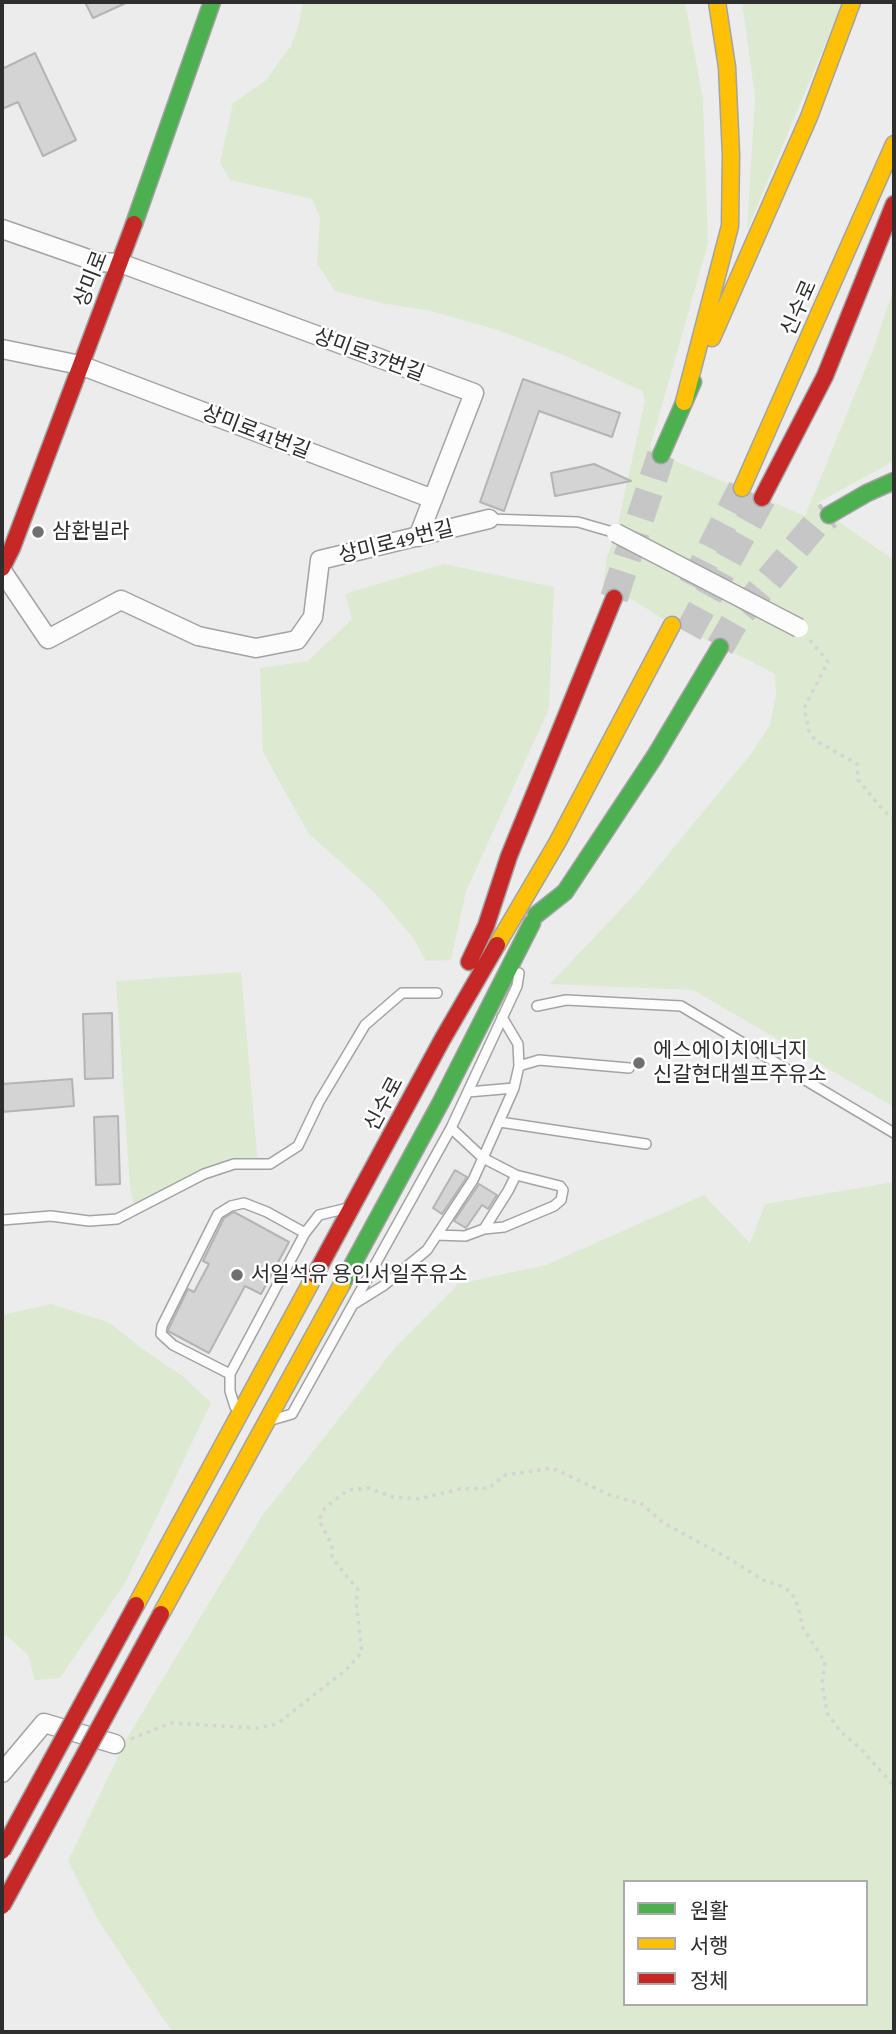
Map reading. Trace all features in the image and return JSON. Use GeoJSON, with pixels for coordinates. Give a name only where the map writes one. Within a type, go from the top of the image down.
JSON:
{"type":"FeatureCollection","features":[{"type":"Feature","properties":{"kind":"main road","name":"상미로"},"geometry":{"type":"LineString","coordinates":[[2,569],[120,263],[212,2]]}},
{"type":"Feature","properties":{"kind":"main road"},"geometry":{"type":"LineString","coordinates":[[684,402],[730,226],[728,79],[717,2]]}},
{"type":"Feature","properties":{"kind":"main road"},"geometry":{"type":"LineString","coordinates":[[661,455],[809,117],[852,2]]}},
{"type":"Feature","properties":{"kind":"main road","name":"신수로"},"geometry":{"type":"LineString","coordinates":[[742,488],[894,144]]}},
{"type":"Feature","properties":{"kind":"main road"},"geometry":{"type":"LineString","coordinates":[[762,498],[825,376],[894,204]]}},
{"type":"Feature","properties":{"kind":"main road"},"geometry":{"type":"LineString","coordinates":[[829,515],[894,481]]}},
{"type":"Feature","properties":{"kind":"main road"},"geometry":{"type":"LineString","coordinates":[[442,1040],[453,998],[486,926],[509,856],[614,598]]}},
{"type":"Feature","properties":{"kind":"main road","name":"신수로"},"geometry":{"type":"LineString","coordinates":[[2,1851],[442,1040],[557,844],[672,625]]}},
{"type":"Feature","properties":{"kind":"main road"},"geometry":{"type":"LineString","coordinates":[[536,915],[565,892],[655,756],[720,647]]}},
{"type":"Feature","properties":{"kind":"main road"},"geometry":{"type":"LineString","coordinates":[[2,1906],[441,1102],[525,934],[654,693]]}},
{"type":"Feature","properties":{"kind":"street"},"geometry":{"type":"LineString","coordinates":[[2,229],[97,262],[120,263]]}},
{"type":"Feature","properties":{"kind":"street","name":"상미로37번길"},"geometry":{"type":"LineString","coordinates":[[120,263],[474,393],[418,537]]}},
{"type":"Feature","properties":{"kind":"street","name":"상미로41번길"},"geometry":{"type":"LineString","coordinates":[[2,349],[80,365],[432,499]]}},
{"type":"Feature","properties":{"kind":"street","name":"상미로49번길"},"geometry":{"type":"LineString","coordinates":[[2,569],[48,639],[121,600],[198,636],[256,648],[297,640],[313,617],[320,560],[489,519]]}},
{"type":"Feature","properties":{"kind":"street"},"geometry":{"type":"LineString","coordinates":[[617,533],[799,628]]}},
{"type":"Feature","properties":{"kind":"street"},"geometry":{"type":"LineString","coordinates":[[2,1773],[44,1723],[115,1744]]}},
{"type":"Feature","properties":{"kind":"lane"},"geometry":{"type":"LineString","coordinates":[[489,519],[578,523],[617,533]]}},
{"type":"Feature","properties":{"kind":"lane"},"geometry":{"type":"LineString","coordinates":[[266,1421],[292,1414],[451,1128],[517,986],[525,934]]}},
{"type":"Feature","properties":{"kind":"lane"},"geometry":{"type":"LineString","coordinates":[[2,1220],[51,1216],[89,1221],[117,1219],[204,1174],[234,1164],[270,1164],[298,1146],[319,1101],[365,1025],[402,993],[437,993]]}},
{"type":"Feature","properties":{"kind":"lane"},"geometry":{"type":"LineString","coordinates":[[537,1006],[566,1000],[681,1006],[894,1133]]}},
{"type":"Feature","properties":{"kind":"lane"},"geometry":{"type":"LineString","coordinates":[[353,1305],[383,1286],[427,1250],[473,1180],[514,1088],[519,1066],[518,1044],[502,1017]]}},
{"type":"Feature","properties":{"kind":"lane"},"geometry":{"type":"LineString","coordinates":[[519,1066],[539,1060],[629,1068]]}},
{"type":"Feature","properties":{"kind":"lane"},"geometry":{"type":"LineString","coordinates":[[468,1092],[514,1088]]}},
{"type":"Feature","properties":{"kind":"lane"},"geometry":{"type":"LineString","coordinates":[[499,1122],[646,1144]]}},
{"type":"Feature","properties":{"kind":"lane"},"geometry":{"type":"LineString","coordinates":[[437,1235],[466,1236],[484,1229],[504,1227],[554,1206],[561,1200],[563,1190],[560,1186],[516,1175],[483,1157],[451,1128]]}},
{"type":"Feature","properties":{"kind":"lane"},"geometry":{"type":"LineString","coordinates":[[484,1229],[516,1175]]}},
{"type":"Feature","properties":{"kind":"lane"},"geometry":{"type":"LineString","coordinates":[[230,1374],[173,1346],[161,1334],[162,1326],[218,1214],[231,1206],[244,1203],[305,1233]]}},
{"type":"Feature","properties":{"kind":"lane"},"geometry":{"type":"LineString","coordinates":[[239,1418],[230,1391],[230,1374],[305,1233],[319,1215],[352,1206]]}},
{"type":"Feature","properties":{"kind":"path"},"geometry":{"type":"LineString","coordinates":[[799,628],[828,662],[804,708],[809,731],[815,740],[856,764],[858,780],[894,819]]}},
{"type":"Feature","properties":{"kind":"path"},"geometry":{"type":"LineString","coordinates":[[115,1744],[171,1723],[257,1728],[277,1724],[347,1669],[362,1652],[356,1603],[359,1590],[332,1558],[332,1545],[319,1520],[325,1508],[348,1490],[368,1488],[393,1497],[419,1499],[460,1489],[489,1488],[505,1475],[552,1468],[610,1495],[642,1504],[662,1522],[729,1558],[763,1580],[792,1593],[803,1628],[825,1662],[822,1683],[827,1713],[840,1731],[894,1786]]}},
{"type":"Feature","properties":{"kind":"green space"},"geometry":{"type":"Polygon","coordinates":[[[303,2],[685,2],[703,99],[708,243],[650,447],[661,455],[805,516],[873,350],[894,288],[894,461],[817,503],[829,515],[894,560],[894,1107],[693,990],[550,984],[637,892],[750,755],[770,725],[776,694],[775,674],[672,625],[603,585],[607,557],[616,533],[645,400],[642,391],[568,357],[498,330],[431,311],[381,303],[335,291],[317,264],[320,217],[312,199],[230,180],[220,163],[233,103],[265,81],[291,46],[303,2]]]}},
{"type":"Feature","properties":{"kind":"green space"},"geometry":{"type":"Polygon","coordinates":[[[742,2],[843,2],[747,230],[755,97],[742,2]]]}},
{"type":"Feature","properties":{"kind":"green space"},"geometry":{"type":"Polygon","coordinates":[[[444,564],[554,587],[549,709],[466,891],[451,960],[426,961],[414,939],[375,893],[308,833],[263,752],[260,668],[308,661],[352,619],[345,594],[444,564]]]}},
{"type":"Feature","properties":{"kind":"green space"},"geometry":{"type":"Polygon","coordinates":[[[241,972],[258,1164],[234,1164],[135,1210],[130,1187],[116,981],[241,972]]]}},
{"type":"Feature","properties":{"kind":"green space"},"geometry":{"type":"Polygon","coordinates":[[[894,1182],[894,2032],[172,2032],[98,1920],[68,1861],[128,1736],[262,1516],[398,1344],[458,1284],[546,1265],[704,1195],[750,1243],[765,1204],[894,1182]]]}},
{"type":"Feature","properties":{"kind":"green space"},"geometry":{"type":"Polygon","coordinates":[[[51,1304],[110,1323],[185,1378],[211,1403],[125,1583],[60,1678],[35,1680],[28,1655],[2,1635],[2,1315],[51,1304]]]}},
{"type":"Feature","properties":{"kind":"building"},"geometry":{"type":"Polygon","coordinates":[[[85,2],[128,2],[93,18],[85,2]]]}},
{"type":"Feature","properties":{"kind":"building"},"geometry":{"type":"Polygon","coordinates":[[[35,53],[76,140],[43,156],[18,102],[2,109],[2,69],[35,53]]]}},
{"type":"Feature","properties":{"kind":"building"},"geometry":{"type":"Polygon","coordinates":[[[523,379],[620,413],[612,437],[539,411],[504,511],[480,502],[523,379]]]}},
{"type":"Feature","properties":{"kind":"building"},"geometry":{"type":"Polygon","coordinates":[[[594,464],[631,481],[555,496],[551,473],[594,464]]]}},
{"type":"Feature","properties":{"kind":"building"},"geometry":{"type":"Polygon","coordinates":[[[112,1013],[113,1078],[85,1079],[83,1014],[112,1013]]]}},
{"type":"Feature","properties":{"kind":"building"},"geometry":{"type":"Polygon","coordinates":[[[72,1079],[74,1106],[2,1112],[2,1084],[72,1079]]]}},
{"type":"Feature","properties":{"kind":"building"},"geometry":{"type":"Polygon","coordinates":[[[118,1116],[120,1184],[96,1185],[94,1117],[118,1116]]]}},
{"type":"Feature","properties":{"kind":"building"},"geometry":{"type":"Polygon","coordinates":[[[455,1170],[467,1177],[442,1214],[433,1208],[455,1170]]]}},
{"type":"Feature","properties":{"kind":"building"},"geometry":{"type":"Polygon","coordinates":[[[479,1184],[497,1195],[488,1209],[482,1205],[466,1228],[454,1221],[479,1184]]]}},
{"type":"Feature","properties":{"kind":"building","name":"서일석유 용인서일주유소"},"geometry":{"type":"Polygon","coordinates":[[[234,1212],[289,1242],[261,1294],[245,1286],[209,1353],[168,1331],[188,1289],[194,1292],[209,1264],[203,1261],[224,1218],[234,1212]]]}},
{"type":"Feature","properties":{"kind":"tunnel"},"geometry":{"type":"LineString","coordinates":[[614,598],[661,455]]}},
{"type":"Feature","properties":{"kind":"tunnel"},"geometry":{"type":"LineString","coordinates":[[692,586],[742,488]]}},
{"type":"Feature","properties":{"kind":"tunnel"},"geometry":{"type":"LineString","coordinates":[[688,633],[762,498]]}},
{"type":"Feature","properties":{"kind":"tunnel"},"geometry":{"type":"LineString","coordinates":[[720,647],[736,619],[815,525],[829,515]]}},
{"type":"Feature","properties":{"kind":"traffic: fast"},"geometry":{"type":"LineString","coordinates":[[134,224],[212,2]]}},
{"type":"Feature","properties":{"kind":"traffic: fast"},"geometry":{"type":"LineString","coordinates":[[661,455],[693,382]]}},
{"type":"Feature","properties":{"kind":"traffic: fast"},"geometry":{"type":"LineString","coordinates":[[829,515],[894,481]]}},
{"type":"Feature","properties":{"kind":"traffic: fast"},"geometry":{"type":"LineString","coordinates":[[536,915],[565,892],[655,756],[720,647]]}},
{"type":"Feature","properties":{"kind":"traffic: fast"},"geometry":{"type":"LineString","coordinates":[[342,1284],[441,1102],[532,923]]}},
{"type":"Feature","properties":{"kind":"traffic: slow"},"geometry":{"type":"LineString","coordinates":[[684,402],[730,226],[731,155],[727,67],[717,2]]}},
{"type":"Feature","properties":{"kind":"traffic: slow"},"geometry":{"type":"LineString","coordinates":[[712,338],[809,117],[852,2]]}},
{"type":"Feature","properties":{"kind":"traffic: slow"},"geometry":{"type":"LineString","coordinates":[[742,488],[894,144]]}},
{"type":"Feature","properties":{"kind":"traffic: slow"},"geometry":{"type":"LineString","coordinates":[[497,945],[557,843],[672,625]]}},
{"type":"Feature","properties":{"kind":"traffic: slow"},"geometry":{"type":"LineString","coordinates":[[136,1605],[315,1275]]}},
{"type":"Feature","properties":{"kind":"traffic: slow"},"geometry":{"type":"LineString","coordinates":[[161,1614],[342,1284]]}},
{"type":"Feature","properties":{"kind":"traffic: jam"},"geometry":{"type":"LineString","coordinates":[[762,498],[825,376],[894,204]]}},
{"type":"Feature","properties":{"kind":"traffic: jam"},"geometry":{"type":"LineString","coordinates":[[2,568],[12,548],[134,224]]}},
{"type":"Feature","properties":{"kind":"traffic: jam"},"geometry":{"type":"LineString","coordinates":[[469,962],[486,926],[509,856],[614,598]]}},
{"type":"Feature","properties":{"kind":"traffic: jam"},"geometry":{"type":"LineString","coordinates":[[315,1275],[442,1040],[497,945]]}},
{"type":"Feature","properties":{"kind":"traffic: jam"},"geometry":{"type":"LineString","coordinates":[[2,1851],[136,1605]]}},
{"type":"Feature","properties":{"kind":"traffic: jam"},"geometry":{"type":"LineString","coordinates":[[2,1906],[161,1614]]}},
{"type":"Feature","properties":{"kind":"place","name":"삼환빌라"},"geometry":{"type":"Point","coordinates":[38,532]}},
{"type":"Feature","properties":{"kind":"place","name":"에스에이치에너지 신갈현대셀프주유소"},"geometry":{"type":"Point","coordinates":[639,1063]}},
{"type":"Feature","properties":{"kind":"place","name":"서일석유 용인서일주유소"},"geometry":{"type":"Point","coordinates":[237,1275]}}]}
